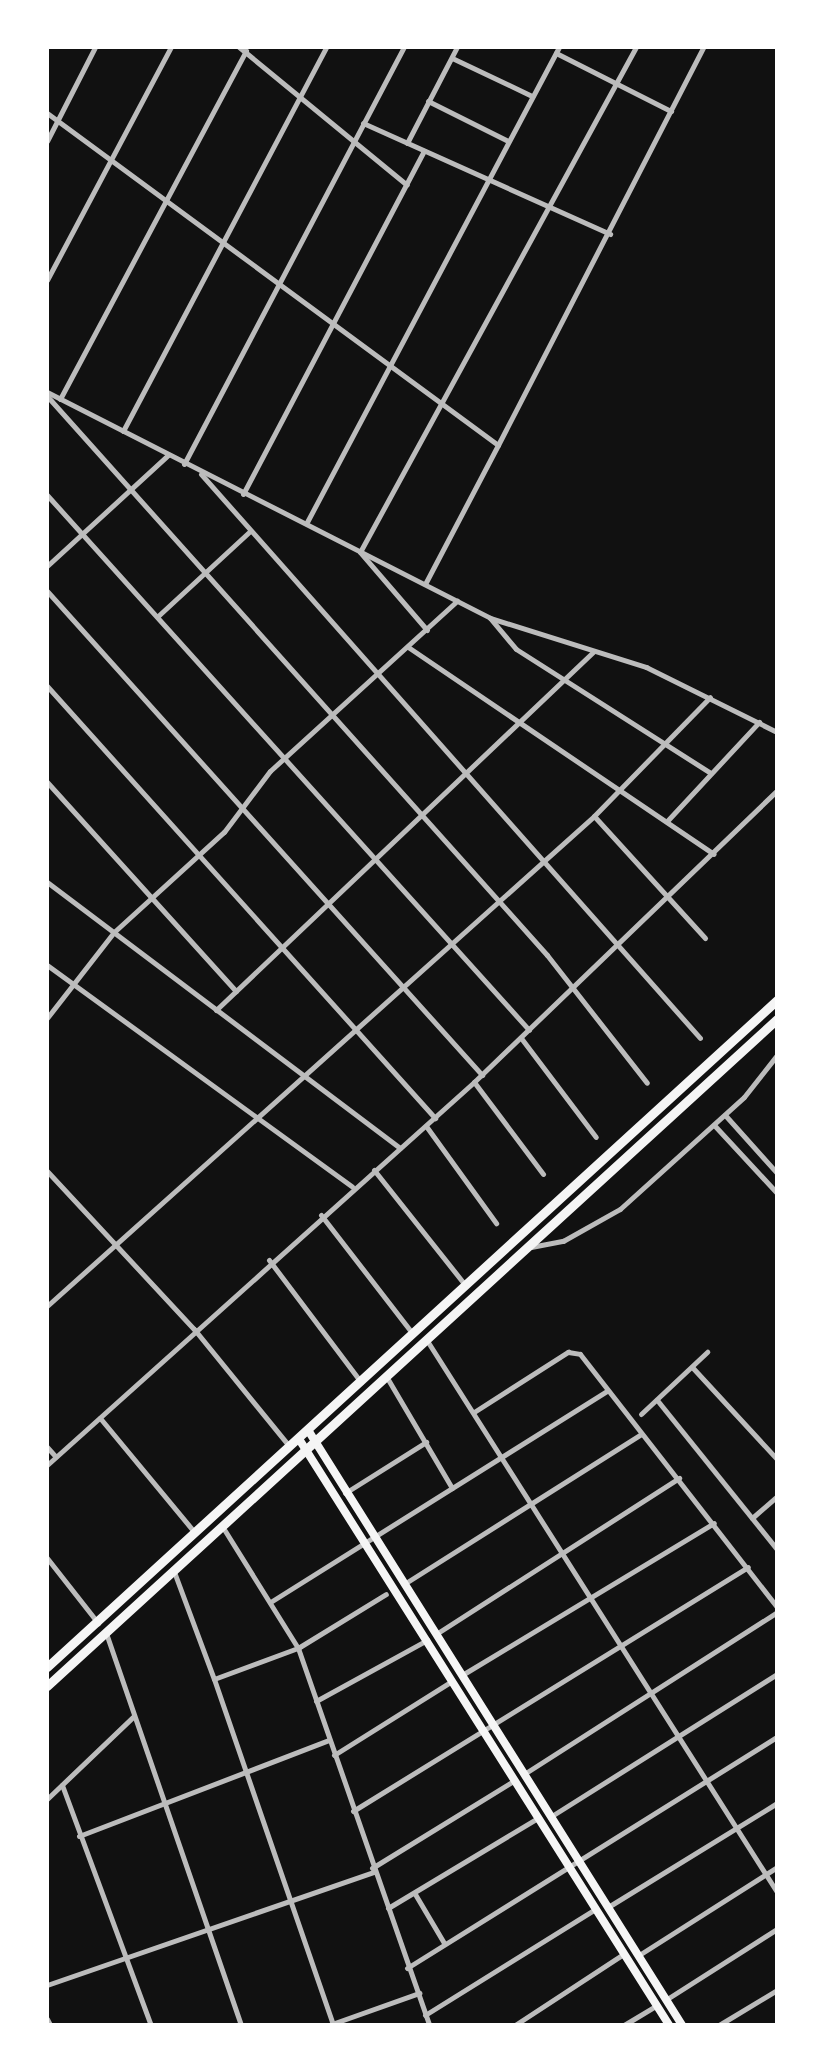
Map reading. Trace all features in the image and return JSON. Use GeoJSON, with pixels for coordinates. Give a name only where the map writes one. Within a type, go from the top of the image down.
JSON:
{"type":"FeatureCollection","features":[{"type":"Feature","properties":{"kind":"main road"},"geometry":{"type":"LineString","coordinates":[[47,1667],[777,1000]]}},
{"type":"Feature","properties":{"kind":"main road"},"geometry":{"type":"LineString","coordinates":[[47,1686],[777,1019]]}},
{"type":"Feature","properties":{"kind":"main road"},"geometry":{"type":"LineString","coordinates":[[308,1430],[402,1585],[436,1634],[682,2025]]}},
{"type":"Feature","properties":{"kind":"main road"},"geometry":{"type":"LineString","coordinates":[[299,1439],[515,1780],[622,1955],[669,2025]]}},
{"type":"Feature","properties":{"kind":"street"},"geometry":{"type":"LineString","coordinates":[[47,141],[94,47]]}},
{"type":"Feature","properties":{"kind":"street"},"geometry":{"type":"LineString","coordinates":[[47,280],[171,47]]}},
{"type":"Feature","properties":{"kind":"street"},"geometry":{"type":"LineString","coordinates":[[123,431],[326,47]]}},
{"type":"Feature","properties":{"kind":"street"},"geometry":{"type":"LineString","coordinates":[[184,464],[404,47]]}},
{"type":"Feature","properties":{"kind":"street"},"geometry":{"type":"LineString","coordinates":[[407,143],[457,47]]}},
{"type":"Feature","properties":{"kind":"street"},"geometry":{"type":"LineString","coordinates":[[360,552],[444,406],[636,47]]}},
{"type":"Feature","properties":{"kind":"street"},"geometry":{"type":"LineString","coordinates":[[425,584],[610,234],[703,47]]}},
{"type":"Feature","properties":{"kind":"street"},"geometry":{"type":"LineString","coordinates":[[60,399],[166,203],[242,49],[301,93],[407,185]]}},
{"type":"Feature","properties":{"kind":"street"},"geometry":{"type":"LineString","coordinates":[[307,522],[557,50],[671,111]]}},
{"type":"Feature","properties":{"kind":"street"},"geometry":{"type":"LineString","coordinates":[[452,58],[532,96]]}},
{"type":"Feature","properties":{"kind":"street"},"geometry":{"type":"LineString","coordinates":[[428,101],[508,141]]}},
{"type":"Feature","properties":{"kind":"street"},"geometry":{"type":"LineString","coordinates":[[47,113],[329,325],[390,363],[498,445]]}},
{"type":"Feature","properties":{"kind":"street"},"geometry":{"type":"LineString","coordinates":[[363,123],[610,234]]}},
{"type":"Feature","properties":{"kind":"street"},"geometry":{"type":"LineString","coordinates":[[243,494],[329,325],[424,151]]}},
{"type":"Feature","properties":{"kind":"street"},"geometry":{"type":"LineString","coordinates":[[47,394],[243,494],[307,522],[490,618],[594,651],[710,698],[777,732]]}},
{"type":"Feature","properties":{"kind":"street"},"geometry":{"type":"LineString","coordinates":[[47,394],[129,491],[498,901],[573,988],[647,1083]]}},
{"type":"Feature","properties":{"kind":"street"},"geometry":{"type":"LineString","coordinates":[[47,566],[167,455]]}},
{"type":"Feature","properties":{"kind":"street"},"geometry":{"type":"LineString","coordinates":[[199,471],[545,857],[700,1038]]}},
{"type":"Feature","properties":{"kind":"street"},"geometry":{"type":"LineString","coordinates":[[47,495],[529,1030]]}},
{"type":"Feature","properties":{"kind":"street"},"geometry":{"type":"LineString","coordinates":[[158,616],[250,531]]}},
{"type":"Feature","properties":{"kind":"street"},"geometry":{"type":"LineString","coordinates":[[360,552],[426,630]]}},
{"type":"Feature","properties":{"kind":"street"},"geometry":{"type":"LineString","coordinates":[[47,591],[482,1075]]}},
{"type":"Feature","properties":{"kind":"street"},"geometry":{"type":"LineString","coordinates":[[47,1018],[114,932],[198,854],[284,758],[457,601]]}},
{"type":"Feature","properties":{"kind":"street"},"geometry":{"type":"LineString","coordinates":[[490,618],[497,634],[562,679],[711,773]]}},
{"type":"Feature","properties":{"kind":"street"},"geometry":{"type":"LineString","coordinates":[[408,647],[517,727],[668,820],[714,855]]}},
{"type":"Feature","properties":{"kind":"street"},"geometry":{"type":"LineString","coordinates":[[216,1010],[424,818],[562,679],[594,651]]}},
{"type":"Feature","properties":{"kind":"street"},"geometry":{"type":"LineString","coordinates":[[47,686],[435,1118]]}},
{"type":"Feature","properties":{"kind":"street"},"geometry":{"type":"LineString","coordinates":[[47,1307],[308,1078],[545,857],[594,816],[668,745],[710,698]]}},
{"type":"Feature","properties":{"kind":"street"},"geometry":{"type":"LineString","coordinates":[[668,820],[759,722]]}},
{"type":"Feature","properties":{"kind":"street"},"geometry":{"type":"LineString","coordinates":[[47,782],[236,990]]}},
{"type":"Feature","properties":{"kind":"street"},"geometry":{"type":"LineString","coordinates":[[47,1465],[269,1261],[482,1075],[714,855],[777,790]]}},
{"type":"Feature","properties":{"kind":"street"},"geometry":{"type":"LineString","coordinates":[[594,816],[705,938]]}},
{"type":"Feature","properties":{"kind":"street"},"geometry":{"type":"LineString","coordinates":[[47,882],[400,1148]]}},
{"type":"Feature","properties":{"kind":"street"},"geometry":{"type":"LineString","coordinates":[[47,965],[258,1122],[352,1188]]}},
{"type":"Feature","properties":{"kind":"street"},"geometry":{"type":"LineString","coordinates":[[521,1038],[596,1137]]}},
{"type":"Feature","properties":{"kind":"street"},"geometry":{"type":"LineString","coordinates":[[524,1248],[593,1226],[714,1125],[777,1055]]}},
{"type":"Feature","properties":{"kind":"street"},"geometry":{"type":"LineString","coordinates":[[474,1082],[543,1174]]}},
{"type":"Feature","properties":{"kind":"street"},"geometry":{"type":"LineString","coordinates":[[724,1115],[777,1173]]}},
{"type":"Feature","properties":{"kind":"street"},"geometry":{"type":"LineString","coordinates":[[714,1125],[777,1193]]}},
{"type":"Feature","properties":{"kind":"street"},"geometry":{"type":"LineString","coordinates":[[426,1126],[496,1223]]}},
{"type":"Feature","properties":{"kind":"street"},"geometry":{"type":"LineString","coordinates":[[374,1170],[465,1286]]}},
{"type":"Feature","properties":{"kind":"street"},"geometry":{"type":"LineString","coordinates":[[47,1171],[194,1329],[289,1446]]}},
{"type":"Feature","properties":{"kind":"street"},"geometry":{"type":"LineString","coordinates":[[321,1215],[413,1334]]}},
{"type":"Feature","properties":{"kind":"street"},"geometry":{"type":"LineString","coordinates":[[269,1261],[361,1382]]}},
{"type":"Feature","properties":{"kind":"street"},"geometry":{"type":"LineString","coordinates":[[426,1339],[777,1892]]}},
{"type":"Feature","properties":{"kind":"street"},"geometry":{"type":"LineString","coordinates":[[474,1412],[568,1352],[580,1354],[748,1567],[777,1610],[524,1774]]}},
{"type":"Feature","properties":{"kind":"street"},"geometry":{"type":"LineString","coordinates":[[641,1413],[707,1352]]}},
{"type":"Feature","properties":{"kind":"street"},"geometry":{"type":"LineString","coordinates":[[692,1367],[777,1459]]}},
{"type":"Feature","properties":{"kind":"street"},"geometry":{"type":"LineString","coordinates":[[386,1376],[452,1488]]}},
{"type":"Feature","properties":{"kind":"street"},"geometry":{"type":"LineString","coordinates":[[272,1601],[375,1539],[452,1488],[503,1460],[607,1391]]}},
{"type":"Feature","properties":{"kind":"street"},"geometry":{"type":"LineString","coordinates":[[657,1400],[777,1549]]}},
{"type":"Feature","properties":{"kind":"street"},"geometry":{"type":"LineString","coordinates":[[100,1418],[195,1533]]}},
{"type":"Feature","properties":{"kind":"street"},"geometry":{"type":"LineString","coordinates":[[402,1585],[641,1434]]}},
{"type":"Feature","properties":{"kind":"street"},"geometry":{"type":"LineString","coordinates":[[345,1493],[426,1442]]}},
{"type":"Feature","properties":{"kind":"street"},"geometry":{"type":"LineString","coordinates":[[47,1447],[57,1457]]}},
{"type":"Feature","properties":{"kind":"street"},"geometry":{"type":"LineString","coordinates":[[436,1634],[559,1551],[679,1478]]}},
{"type":"Feature","properties":{"kind":"street"},"geometry":{"type":"LineString","coordinates":[[752,1518],[777,1496]]}},
{"type":"Feature","properties":{"kind":"street"},"geometry":{"type":"LineString","coordinates":[[461,1676],[588,1595],[714,1523]]}},
{"type":"Feature","properties":{"kind":"street"},"geometry":{"type":"LineString","coordinates":[[221,1525],[272,1601],[298,1648],[429,2025]]}},
{"type":"Feature","properties":{"kind":"street"},"geometry":{"type":"LineString","coordinates":[[47,1558],[98,1623]]}},
{"type":"Feature","properties":{"kind":"street"},"geometry":{"type":"LineString","coordinates":[[353,1811],[486,1734],[748,1567]]}},
{"type":"Feature","properties":{"kind":"street"},"geometry":{"type":"LineString","coordinates":[[173,1569],[247,1772],[332,2024],[419,1993]]}},
{"type":"Feature","properties":{"kind":"street"},"geometry":{"type":"LineString","coordinates":[[214,1679],[298,1648],[386,1594]]}},
{"type":"Feature","properties":{"kind":"street"},"geometry":{"type":"LineString","coordinates":[[106,1633],[241,2025]]}},
{"type":"Feature","properties":{"kind":"street"},"geometry":{"type":"LineString","coordinates":[[316,1701],[427,1640]]}},
{"type":"Feature","properties":{"kind":"street"},"geometry":{"type":"LineString","coordinates":[[550,1817],[777,1674]]}},
{"type":"Feature","properties":{"kind":"street"},"geometry":{"type":"LineString","coordinates":[[334,1755],[452,1681]]}},
{"type":"Feature","properties":{"kind":"street"},"geometry":{"type":"LineString","coordinates":[[47,1799],[134,1716]]}},
{"type":"Feature","properties":{"kind":"street"},"geometry":{"type":"LineString","coordinates":[[407,1968],[577,1858],[706,1784],[777,1737]]}},
{"type":"Feature","properties":{"kind":"street"},"geometry":{"type":"LineString","coordinates":[[79,1836],[328,1740]]}},
{"type":"Feature","properties":{"kind":"street"},"geometry":{"type":"LineString","coordinates":[[47,1985],[291,1904],[373,1870],[515,1780]]}},
{"type":"Feature","properties":{"kind":"street"},"geometry":{"type":"LineString","coordinates":[[62,1785],[151,2025]]}},
{"type":"Feature","properties":{"kind":"street"},"geometry":{"type":"LineString","coordinates":[[608,1907],[777,1803]]}},
{"type":"Feature","properties":{"kind":"street"},"geometry":{"type":"LineString","coordinates":[[388,1908],[538,1818]]}},
{"type":"Feature","properties":{"kind":"street"},"geometry":{"type":"LineString","coordinates":[[639,1955],[777,1867]]}},
{"type":"Feature","properties":{"kind":"street"},"geometry":{"type":"LineString","coordinates":[[415,1894],[444,1942]]}},
{"type":"Feature","properties":{"kind":"street"},"geometry":{"type":"LineString","coordinates":[[425,2015],[594,1909]]}},
{"type":"Feature","properties":{"kind":"street"},"geometry":{"type":"LineString","coordinates":[[667,1999],[777,1929]]}},
{"type":"Feature","properties":{"kind":"street"},"geometry":{"type":"LineString","coordinates":[[515,2025],[622,1955]]}},
{"type":"Feature","properties":{"kind":"street"},"geometry":{"type":"LineString","coordinates":[[719,2025],[777,1990]]}},
{"type":"Feature","properties":{"kind":"street"},"geometry":{"type":"LineString","coordinates":[[624,2025],[657,2005]]}},
{"type":"Feature","properties":{"kind":"street"},"geometry":{"type":"LineString","coordinates":[[47,2019],[50,2025]]}}]}
